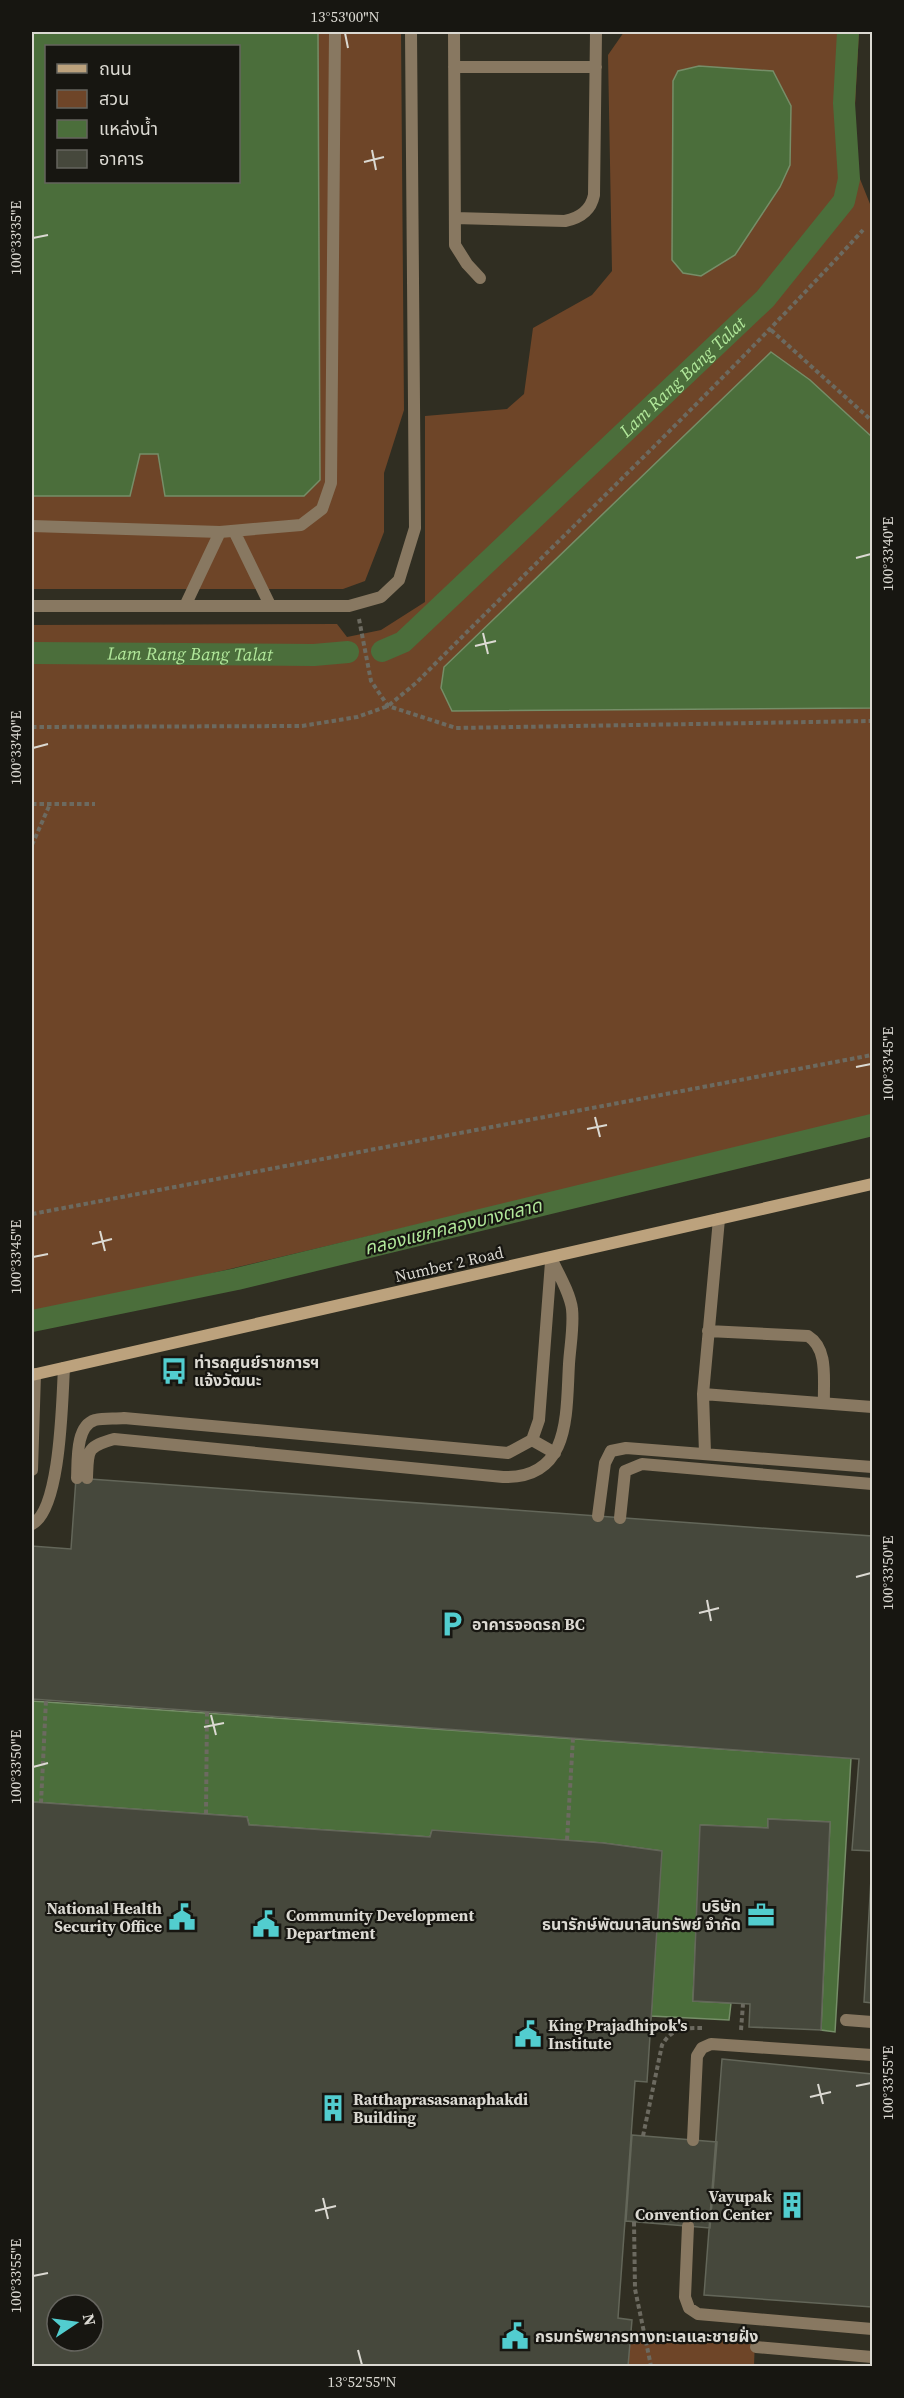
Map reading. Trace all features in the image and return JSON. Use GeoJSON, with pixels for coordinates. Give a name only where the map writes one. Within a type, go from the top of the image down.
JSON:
{"type":"FeatureCollection","features":[{"type":"Feature","properties":{"kind":"street"},"geometry":{"type":"LineString","coordinates":[[32,526],[220,532],[301,525],[322,509],[331,483],[334,32]]}},
{"type":"Feature","properties":{"kind":"street"},"geometry":{"type":"LineString","coordinates":[[32,606],[356,604],[381,597],[399,580],[415,528],[411,32]]}},
{"type":"Feature","properties":{"kind":"street"},"geometry":{"type":"LineString","coordinates":[[454,32],[455,245],[480,279]]}},
{"type":"Feature","properties":{"kind":"street"},"geometry":{"type":"LineString","coordinates":[[455,218],[565,221],[577,217],[589,208],[594,195],[596,32]]}},
{"type":"Feature","properties":{"kind":"street"},"geometry":{"type":"LineString","coordinates":[[454,67],[596,67]]}},
{"type":"Feature","properties":{"kind":"street"},"geometry":{"type":"LineString","coordinates":[[234,531],[270,605]]}},
{"type":"Feature","properties":{"kind":"street"},"geometry":{"type":"LineString","coordinates":[[185,606],[220,532]]}},
{"type":"Feature","properties":{"kind":"street","name":"Number 2 Road"},"geometry":{"type":"LineString","coordinates":[[33,1374],[873,1184]]}},
{"type":"Feature","properties":{"kind":"street"},"geometry":{"type":"LineString","coordinates":[[705,1453],[703,1394],[719,1219]]}},
{"type":"Feature","properties":{"kind":"street"},"geometry":{"type":"LineString","coordinates":[[551,1258],[572,1309],[566,1429],[555,1453],[535,1472],[521,1478],[503,1477],[114,1439],[94,1444],[88,1451],[82,1478],[79,1447],[85,1427],[93,1420],[124,1418],[508,1453],[532,1440],[539,1420],[551,1258]]}},
{"type":"Feature","properties":{"kind":"street"},"geometry":{"type":"LineString","coordinates":[[708,1331],[808,1336],[815,1341],[822,1352],[824,1403]]}},
{"type":"Feature","properties":{"kind":"street"},"geometry":{"type":"LineString","coordinates":[[35,1517],[56,1473],[64,1368]]}},
{"type":"Feature","properties":{"kind":"street"},"geometry":{"type":"LineString","coordinates":[[32,1470],[33,1374]]}},
{"type":"Feature","properties":{"kind":"street"},"geometry":{"type":"LineString","coordinates":[[703,1394],[873,1407]]}},
{"type":"Feature","properties":{"kind":"street"},"geometry":{"type":"LineString","coordinates":[[532,1440],[555,1453]]}},
{"type":"Feature","properties":{"kind":"street"},"geometry":{"type":"LineString","coordinates":[[598,1516],[605,1463],[611,1451],[626,1448],[873,1467]]}},
{"type":"Feature","properties":{"kind":"street"},"geometry":{"type":"LineString","coordinates":[[620,1518],[625,1471],[642,1464],[873,1485]]}},
{"type":"Feature","properties":{"kind":"street"},"geometry":{"type":"LineString","coordinates":[[846,2020],[873,2022]]}},
{"type":"Feature","properties":{"kind":"street"},"geometry":{"type":"LineString","coordinates":[[693,2140],[697,2056],[702,2048],[711,2044],[873,2055]]}},
{"type":"Feature","properties":{"kind":"street"},"geometry":{"type":"LineString","coordinates":[[688,2226],[685,2296],[689,2308],[698,2314],[873,2329]]}},
{"type":"Feature","properties":{"kind":"street"},"geometry":{"type":"LineString","coordinates":[[756,2347],[873,2357]]}},
{"type":"Feature","properties":{"kind":"path"},"geometry":{"type":"LineString","coordinates":[[32,727],[302,726],[357,717],[388,706],[416,683],[699,399],[771,330],[863,230]]}},
{"type":"Feature","properties":{"kind":"path"},"geometry":{"type":"LineString","coordinates":[[771,330],[873,421]]}},
{"type":"Feature","properties":{"kind":"path"},"geometry":{"type":"LineString","coordinates":[[356,604],[371,681],[388,706],[456,728],[873,721]]}},
{"type":"Feature","properties":{"kind":"path"},"geometry":{"type":"LineString","coordinates":[[32,804],[95,804]]}},
{"type":"Feature","properties":{"kind":"path"},"geometry":{"type":"LineString","coordinates":[[32,845],[50,804]]}},
{"type":"Feature","properties":{"kind":"path"},"geometry":{"type":"LineString","coordinates":[[32,1214],[873,1054]]}},
{"type":"Feature","properties":{"kind":"path"},"geometry":{"type":"LineString","coordinates":[[41,1803],[46,1700]]}},
{"type":"Feature","properties":{"kind":"path"},"geometry":{"type":"LineString","coordinates":[[206,1814],[207,1712]]}},
{"type":"Feature","properties":{"kind":"path"},"geometry":{"type":"LineString","coordinates":[[567,1840],[573,1738]]}},
{"type":"Feature","properties":{"kind":"path"},"geometry":{"type":"LineString","coordinates":[[643,2136],[662,2045],[669,2034],[683,2028],[706,2029]]}},
{"type":"Feature","properties":{"kind":"path"},"geometry":{"type":"LineString","coordinates":[[729,2030],[741,2030]]}},
{"type":"Feature","properties":{"kind":"path"},"geometry":{"type":"LineString","coordinates":[[634,2222],[635,2289],[651,2367]]}},
{"type":"Feature","properties":{"kind":"green space"},"geometry":{"type":"Polygon","coordinates":[[[318,32],[401,32],[404,410],[384,473],[384,532],[365,581],[343,589],[32,589],[32,496],[129,496],[139,454],[158,454],[165,496],[320,480],[318,32]]]}},
{"type":"Feature","properties":{"kind":"green space"},"geometry":{"type":"Polygon","coordinates":[[[624,32],[859,32],[853,143],[858,174],[872,209],[872,437],[810,380],[771,353],[444,667],[441,688],[452,711],[872,708],[872,1117],[120,1295],[32,1311],[32,625],[337,624],[347,637],[381,630],[425,602],[425,416],[507,409],[524,394],[533,328],[592,295],[612,271],[608,55],[624,32]]]}},
{"type":"Feature","properties":{"kind":"green space"},"geometry":{"type":"Polygon","coordinates":[[[631,2331],[755,2338],[754,2366],[628,2366],[631,2331]]]}},
{"type":"Feature","properties":{"kind":"water"},"geometry":{"type":"Polygon","coordinates":[[[32,32],[318,32],[320,480],[304,496],[165,496],[158,454],[140,454],[130,496],[32,496],[32,32]]]}},
{"type":"Feature","properties":{"kind":"water"},"geometry":{"type":"Polygon","coordinates":[[[699,66],[773,71],[791,106],[790,165],[780,187],[735,255],[701,276],[683,273],[672,260],[673,81],[678,71],[699,66]]]}},
{"type":"Feature","properties":{"kind":"water"},"geometry":{"type":"Polygon","coordinates":[[[771,352],[810,380],[872,437],[872,708],[452,711],[441,688],[444,667],[771,352]]]}},
{"type":"Feature","properties":{"kind":"water"},"geometry":{"type":"Polygon","coordinates":[[[32,1701],[851,1758],[835,2032],[821,2030],[830,1822],[768,1819],[768,1828],[701,1825],[693,2001],[731,2003],[729,2020],[651,2016],[661,1851],[602,1843],[432,1831],[430,1837],[249,1825],[247,1817],[32,1802],[32,1701]]]}},
{"type":"Feature","properties":{"kind":"building","name":"อาคารจอดรถ BC"},"geometry":{"type":"Polygon","coordinates":[[[76,1478],[872,1536],[872,1851],[852,1850],[859,1759],[32,1699],[32,1546],[71,1549],[76,1478]]]}},
{"type":"Feature","properties":{"kind":"building","name":"Ratthaprasasanaphakdi Building"},"geometry":{"type":"Polygon","coordinates":[[[32,1802],[247,1817],[249,1825],[430,1837],[432,1830],[603,1843],[662,1851],[647,2082],[635,2081],[618,2318],[632,2320],[628,2366],[32,2366],[32,1802]]]}},
{"type":"Feature","properties":{"kind":"building","name":"บริษัท ธนารักษ์พัฒนาสินทรัพย์ จำกัด"},"geometry":{"type":"Polygon","coordinates":[[[768,1819],[830,1822],[821,2030],[749,2027],[750,2004],[693,2001],[700,1825],[768,1828],[768,1819]]]}},
{"type":"Feature","properties":{"kind":"building"},"geometry":{"type":"Polygon","coordinates":[[[872,1861],[872,2003],[864,2002],[872,1861]]]}},
{"type":"Feature","properties":{"kind":"building","name":"Vayupak Convention Center"},"geometry":{"type":"Polygon","coordinates":[[[722,2059],[872,2074],[872,2307],[704,2295],[722,2059]]]}},
{"type":"Feature","properties":{"kind":"building"},"geometry":{"type":"Polygon","coordinates":[[[632,2135],[717,2142],[710,2228],[626,2221],[632,2135]]]}},
{"type":"Feature","properties":{"kind":"waterway","name":"Lam Rang Bang Talat"},"geometry":{"type":"LineString","coordinates":[[382,651],[403,642],[765,299],[844,201],[849,179],[844,103],[848,32]]}},
{"type":"Feature","properties":{"kind":"waterway","name":"Lam Rang Bang Talat"},"geometry":{"type":"LineString","coordinates":[[32,653],[314,655],[348,652]]}},
{"type":"Feature","properties":{"kind":"waterway","name":"คลองแยกคลองบางตลาด"},"geometry":{"type":"LineString","coordinates":[[32,1321],[237,1279],[872,1125]]}},
{"type":"Feature","properties":{"kind":"place","name":"ท่ารถศูนย์ราชการฯ แจ้งวัฒนะ"},"geometry":{"type":"Point","coordinates":[174,1371]}},
{"type":"Feature","properties":{"kind":"place","name":"อาคารจอดรถ BC"},"geometry":{"type":"Point","coordinates":[452,1624]}},
{"type":"Feature","properties":{"kind":"place","name":"บริษัท ธนารักษ์พัฒนาสินทรัพย์ จำกัด"},"geometry":{"type":"Point","coordinates":[761,1915]}},
{"type":"Feature","properties":{"kind":"place","name":"National Health Security Office"},"geometry":{"type":"Point","coordinates":[182,1917]}},
{"type":"Feature","properties":{"kind":"place","name":"Community Development Department"},"geometry":{"type":"Point","coordinates":[266,1924]}},
{"type":"Feature","properties":{"kind":"place","name":"King Prajadhipok's Institute"},"geometry":{"type":"Point","coordinates":[528,2034]}},
{"type":"Feature","properties":{"kind":"place","name":"Ratthaprasasanaphakdi Building"},"geometry":{"type":"Point","coordinates":[333,2108]}},
{"type":"Feature","properties":{"kind":"place","name":"Vayupak Convention Center"},"geometry":{"type":"Point","coordinates":[792,2205]}},
{"type":"Feature","properties":{"kind":"place","name":"กรมทรัพยากรทางทะเลและชายฝั่ง"},"geometry":{"type":"Point","coordinates":[515,2336]}}]}
